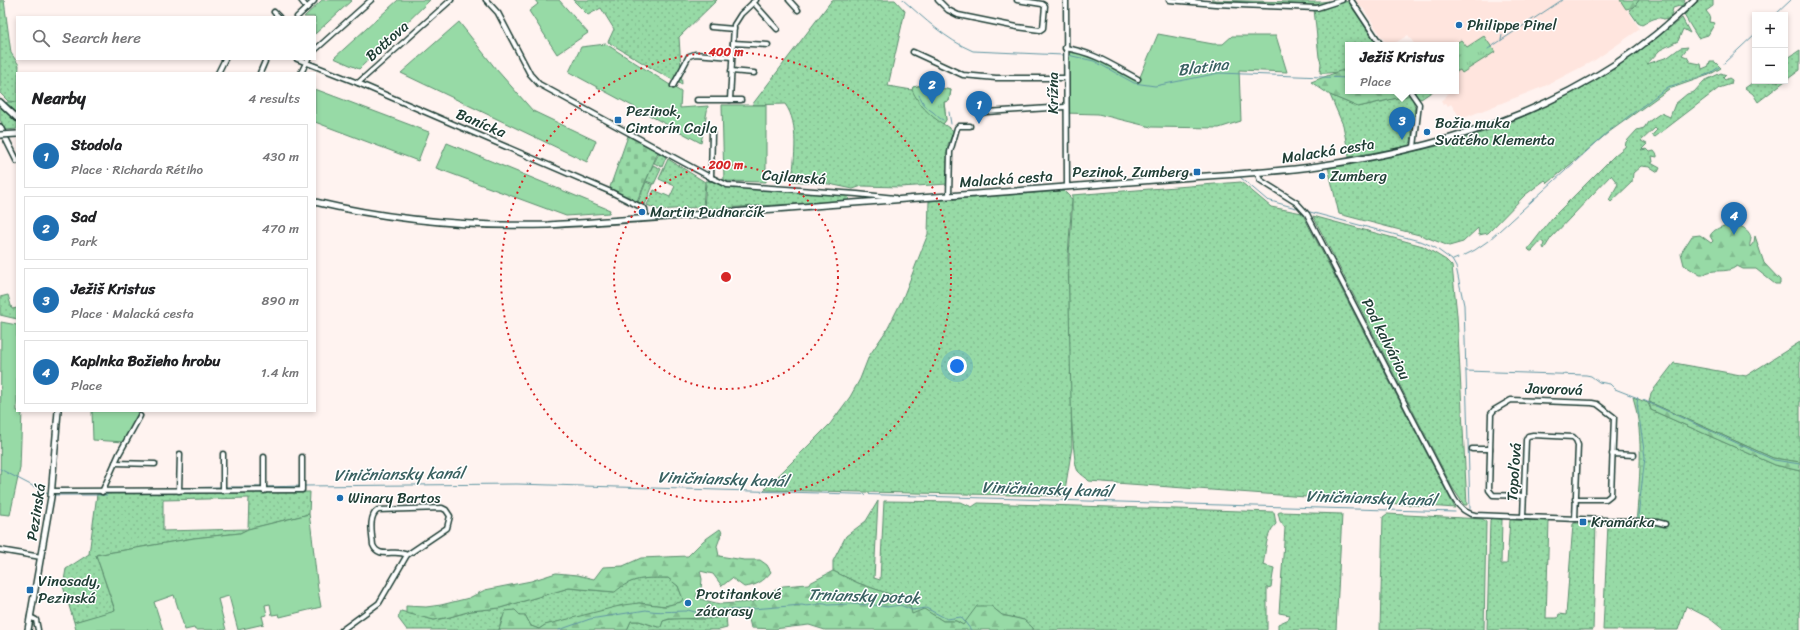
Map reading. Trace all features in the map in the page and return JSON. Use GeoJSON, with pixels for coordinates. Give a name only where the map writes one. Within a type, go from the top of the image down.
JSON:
{"type":"FeatureCollection","features":[{"type":"Feature","properties":{"kind":"main road","name":"Malacká cesta"},"geometry":{"type":"LineString","coordinates":[[949,196],[1241,174],[1324,165],[1414,147],[1459,136],[1499,123],[1565,94],[1608,70],[1644,45],[1694,0]]}},
{"type":"Feature","properties":{"kind":"main road"},"geometry":{"type":"LineString","coordinates":[[0,102],[16,117]]}},
{"type":"Feature","properties":{"kind":"main road"},"geometry":{"type":"LineString","coordinates":[[0,127],[16,159]]}},
{"type":"Feature","properties":{"kind":"main road"},"geometry":{"type":"LineString","coordinates":[[0,135],[16,134]]}},
{"type":"Feature","properties":{"kind":"main road"},"geometry":{"type":"LineString","coordinates":[[316,202],[383,215],[471,224],[548,225],[949,196]]}},
{"type":"Feature","properties":{"kind":"main road","name":"Pezinská"},"geometry":{"type":"LineString","coordinates":[[28,630],[52,494],[58,412]]}},
{"type":"Feature","properties":{"kind":"street"},"geometry":{"type":"LineString","coordinates":[[301,0],[307,8]]}},
{"type":"Feature","properties":{"kind":"street"},"geometry":{"type":"LineString","coordinates":[[316,49],[371,0]]}},
{"type":"Feature","properties":{"kind":"street","name":"Bottova"},"geometry":{"type":"LineString","coordinates":[[358,83],[450,0]]}},
{"type":"Feature","properties":{"kind":"street"},"geometry":{"type":"LineString","coordinates":[[789,0],[798,10]]}},
{"type":"Feature","properties":{"kind":"street"},"geometry":{"type":"LineString","coordinates":[[938,0],[948,10],[958,15],[1017,28],[1040,30],[1043,28],[1044,6],[1042,4],[1017,0]]}},
{"type":"Feature","properties":{"kind":"street","name":"Krížna"},"geometry":{"type":"LineString","coordinates":[[1066,0],[1066,187]]}},
{"type":"Feature","properties":{"kind":"street"},"geometry":{"type":"LineString","coordinates":[[1169,0],[1215,4],[1314,8],[1333,4],[1342,0]]}},
{"type":"Feature","properties":{"kind":"street"},"geometry":{"type":"LineString","coordinates":[[1352,0],[1379,42]]}},
{"type":"Feature","properties":{"kind":"street"},"geometry":{"type":"LineString","coordinates":[[298,16],[314,1]]}},
{"type":"Feature","properties":{"kind":"street","name":"Cajlanská"},"geometry":{"type":"LineString","coordinates":[[489,1],[503,23],[530,74],[539,84],[711,178],[726,185],[857,194],[897,199]]}},
{"type":"Feature","properties":{"kind":"street"},"geometry":{"type":"LineString","coordinates":[[730,100],[734,29],[741,14],[755,1],[777,29]]}},
{"type":"Feature","properties":{"kind":"street"},"geometry":{"type":"LineString","coordinates":[[274,12],[278,16]]}},
{"type":"Feature","properties":{"kind":"street"},"geometry":{"type":"LineString","coordinates":[[711,27],[734,29]]}},
{"type":"Feature","properties":{"kind":"street"},"geometry":{"type":"LineString","coordinates":[[733,43],[768,45]]}},
{"type":"Feature","properties":{"kind":"street"},"geometry":{"type":"LineString","coordinates":[[1065,49],[1090,53],[1108,61],[1138,78]]}},
{"type":"Feature","properties":{"kind":"street"},"geometry":{"type":"LineString","coordinates":[[913,52],[963,75],[996,78],[1065,78]]}},
{"type":"Feature","properties":{"kind":"street"},"geometry":{"type":"LineString","coordinates":[[672,86],[689,56],[695,54],[732,57]]}},
{"type":"Feature","properties":{"kind":"street"},"geometry":{"type":"LineString","coordinates":[[218,72],[224,60]]}},
{"type":"Feature","properties":{"kind":"street"},"geometry":{"type":"LineString","coordinates":[[260,72],[266,60]]}},
{"type":"Feature","properties":{"kind":"street"},"geometry":{"type":"LineString","coordinates":[[302,72],[307,61]]}},
{"type":"Feature","properties":{"kind":"street","name":"Banícka"},"geometry":{"type":"LineString","coordinates":[[307,61],[546,164],[645,209],[646,218]]}},
{"type":"Feature","properties":{"kind":"street"},"geometry":{"type":"LineString","coordinates":[[731,71],[754,73]]}},
{"type":"Feature","properties":{"kind":"street"},"geometry":{"type":"LineString","coordinates":[[1412,94],[1419,104],[1414,147]]}},
{"type":"Feature","properties":{"kind":"street"},"geometry":{"type":"LineString","coordinates":[[697,100],[741,100]]}},
{"type":"Feature","properties":{"kind":"street"},"geometry":{"type":"LineString","coordinates":[[979,114],[986,112],[1065,107]]}},
{"type":"Feature","properties":{"kind":"street"},"geometry":{"type":"LineString","coordinates":[[949,196],[950,152],[957,128],[959,126],[970,126]]}},
{"type":"Feature","properties":{"kind":"street"},"geometry":{"type":"LineString","coordinates":[[711,178],[712,133]]}},
{"type":"Feature","properties":{"kind":"street","name":"Pod kalváriou"},"geometry":{"type":"LineString","coordinates":[[1257,172],[1260,180],[1297,203],[1307,214],[1456,502],[1461,508],[1470,514],[1488,516],[1657,522],[1665,524]]}},
{"type":"Feature","properties":{"kind":"street"},"geometry":{"type":"LineString","coordinates":[[857,194],[857,202]]}},
{"type":"Feature","properties":{"kind":"street","name":"Javorová"},"geometry":{"type":"LineString","coordinates":[[1524,496],[1493,495],[1489,490],[1492,414],[1494,410],[1511,400],[1561,401],[1597,404],[1612,415],[1614,420],[1612,493],[1610,497],[1606,499],[1575,498]]}},
{"type":"Feature","properties":{"kind":"street"},"geometry":{"type":"LineString","coordinates":[[102,492],[119,454],[140,416]]}},
{"type":"Feature","properties":{"kind":"street","name":"Topoľová"},"geometry":{"type":"LineString","coordinates":[[1523,517],[1526,440],[1528,436],[1533,435],[1573,438],[1576,440],[1578,445],[1575,519]]}},
{"type":"Feature","properties":{"kind":"street"},"geometry":{"type":"LineString","coordinates":[[1472,449],[1490,449]]}},
{"type":"Feature","properties":{"kind":"street"},"geometry":{"type":"LineString","coordinates":[[179,491],[180,454]]}},
{"type":"Feature","properties":{"kind":"street"},"geometry":{"type":"LineString","coordinates":[[223,454],[223,491]]}},
{"type":"Feature","properties":{"kind":"street"},"geometry":{"type":"LineString","coordinates":[[1612,454],[1634,455]]}},
{"type":"Feature","properties":{"kind":"street"},"geometry":{"type":"LineString","coordinates":[[264,457],[264,490]]}},
{"type":"Feature","properties":{"kind":"street"},"geometry":{"type":"LineString","coordinates":[[52,494],[302,490],[302,457]]}},
{"type":"Feature","properties":{"kind":"street"},"geometry":{"type":"LineString","coordinates":[[115,463],[155,464]]}},
{"type":"Feature","properties":{"kind":"street"},"geometry":{"type":"LineString","coordinates":[[342,630],[379,603],[407,555],[447,528],[450,516],[446,510],[442,508],[378,510],[374,512],[372,517],[374,549],[381,553],[398,552],[407,555]]}},
{"type":"Feature","properties":{"kind":"street"},"geometry":{"type":"LineString","coordinates":[[0,550],[41,556]]}},
{"type":"Feature","properties":{"kind":"street"},"geometry":{"type":"LineString","coordinates":[[30,616],[36,620],[38,630]]}},
{"type":"Feature","properties":{"kind":"shaded area"},"geometry":{"type":"Polygon","coordinates":[[[1355,0],[1621,0],[1640,29],[1595,60],[1545,86],[1461,119],[1451,104],[1448,106],[1446,103],[1443,105],[1441,101],[1448,94],[1459,94],[1459,42],[1413,42],[1408,35],[1397,42],[1385,42],[1363,8],[1359,7],[1355,0]]]}},
{"type":"Feature","properties":{"kind":"green space"},"geometry":{"type":"Polygon","coordinates":[[[0,0],[4,0],[11,53],[19,65],[19,72],[16,72],[16,102],[8,101],[0,93],[0,0]]]}},
{"type":"Feature","properties":{"kind":"green space"},"geometry":{"type":"Polygon","coordinates":[[[322,0],[352,0],[316,33],[316,16],[305,16],[322,0]]]}},
{"type":"Feature","properties":{"kind":"green space"},"geometry":{"type":"Polygon","coordinates":[[[398,0],[430,0],[359,69],[334,58],[398,0]]]}},
{"type":"Feature","properties":{"kind":"green space"},"geometry":{"type":"Polygon","coordinates":[[[535,0],[559,0],[588,33],[557,54],[529,11],[538,4],[535,0]]]}},
{"type":"Feature","properties":{"kind":"green space"},"geometry":{"type":"Polygon","coordinates":[[[573,0],[717,0],[679,37],[682,85],[608,42],[614,29],[601,8],[588,15],[573,0]]]}},
{"type":"Feature","properties":{"kind":"green space"},"geometry":{"type":"Polygon","coordinates":[[[832,0],[895,0],[905,11],[888,86],[912,90],[913,87],[923,85],[951,90],[949,101],[944,102],[946,120],[943,124],[954,131],[948,144],[948,184],[900,187],[862,186],[853,189],[829,184],[792,181],[795,142],[793,121],[790,112],[785,104],[752,105],[832,0]]]}},
{"type":"Feature","properties":{"kind":"green space"},"geometry":{"type":"Polygon","coordinates":[[[1211,0],[1321,2],[1337,0],[1324,4],[1276,6],[1211,0]]]}},
{"type":"Feature","properties":{"kind":"green space"},"geometry":{"type":"Polygon","coordinates":[[[1620,0],[1639,0],[1634,7],[1626,9],[1620,0]]]}},
{"type":"Feature","properties":{"kind":"green space"},"geometry":{"type":"Polygon","coordinates":[[[1639,0],[1685,0],[1683,5],[1673,8],[1671,16],[1666,20],[1657,18],[1642,25],[1638,23],[1629,10],[1634,7],[1639,0]]]}},
{"type":"Feature","properties":{"kind":"green space"},"geometry":{"type":"Polygon","coordinates":[[[1699,0],[1713,0],[1713,6],[1706,11],[1710,16],[1709,22],[1715,23],[1708,35],[1698,38],[1684,15],[1699,0]]]}},
{"type":"Feature","properties":{"kind":"green space"},"geometry":{"type":"Polygon","coordinates":[[[1344,1],[1349,2],[1375,42],[1345,42],[1345,71],[1320,73],[1321,63],[1319,57],[1314,9],[1324,9],[1344,1]]]}},
{"type":"Feature","properties":{"kind":"green space"},"geometry":{"type":"Polygon","coordinates":[[[1682,18],[1690,33],[1683,29],[1678,41],[1660,50],[1647,64],[1668,57],[1680,48],[1688,47],[1682,55],[1687,57],[1690,62],[1701,64],[1702,69],[1709,66],[1710,62],[1715,62],[1721,68],[1709,75],[1669,89],[1609,132],[1548,183],[1545,180],[1525,195],[1488,233],[1479,235],[1478,228],[1463,242],[1449,246],[1423,236],[1339,214],[1328,167],[1442,145],[1475,135],[1539,110],[1627,59],[1682,18]]]}},
{"type":"Feature","properties":{"kind":"green space"},"geometry":{"type":"Polygon","coordinates":[[[459,22],[496,69],[533,111],[596,141],[587,162],[401,73],[459,22]]]}},
{"type":"Feature","properties":{"kind":"green space"},"geometry":{"type":"Polygon","coordinates":[[[1158,34],[1213,44],[1223,44],[1232,36],[1276,36],[1287,72],[1239,70],[1241,121],[1219,128],[1151,127],[1098,114],[1064,113],[1065,49],[1078,50],[1138,78],[1140,77],[1158,34]]]}},
{"type":"Feature","properties":{"kind":"green space"},"geometry":{"type":"Polygon","coordinates":[[[1484,36],[1495,52],[1462,73],[1459,70],[1458,42],[1461,40],[1467,47],[1484,36]]]}},
{"type":"Feature","properties":{"kind":"green space"},"geometry":{"type":"Polygon","coordinates":[[[606,44],[681,92],[680,108],[708,106],[701,143],[569,72],[581,47],[606,44]]]}},
{"type":"Feature","properties":{"kind":"green space"},"geometry":{"type":"Polygon","coordinates":[[[1800,50],[1800,70],[1788,79],[1788,58],[1800,50]]]}},
{"type":"Feature","properties":{"kind":"green space"},"geometry":{"type":"Polygon","coordinates":[[[1340,71],[1345,71],[1345,94],[1410,95],[1358,107],[1330,95],[1311,82],[1340,71]]]}},
{"type":"Feature","properties":{"kind":"green space"},"geometry":{"type":"Polygon","coordinates":[[[1721,73],[1726,75],[1723,78],[1725,80],[1729,78],[1732,80],[1731,84],[1719,88],[1655,137],[1652,135],[1657,130],[1655,128],[1641,141],[1647,144],[1641,150],[1647,149],[1650,152],[1654,151],[1657,155],[1657,157],[1652,156],[1653,162],[1651,163],[1660,168],[1658,172],[1650,167],[1641,166],[1633,173],[1632,182],[1611,202],[1609,200],[1618,184],[1611,175],[1551,238],[1544,249],[1544,243],[1541,241],[1532,251],[1528,249],[1552,218],[1615,155],[1625,147],[1626,142],[1637,130],[1644,128],[1648,122],[1661,113],[1670,117],[1675,104],[1687,94],[1694,92],[1704,81],[1721,73]]]}},
{"type":"Feature","properties":{"kind":"green space"},"geometry":{"type":"Polygon","coordinates":[[[1752,83],[1781,84],[1758,102],[1753,94],[1745,88],[1752,83]]]}},
{"type":"Feature","properties":{"kind":"green space"},"geometry":{"type":"Polygon","coordinates":[[[923,85],[951,90],[949,101],[944,102],[946,120],[943,124],[925,109],[912,90],[913,87],[923,85]]]}},
{"type":"Feature","properties":{"kind":"green space"},"geometry":{"type":"Polygon","coordinates":[[[316,89],[429,132],[418,161],[316,122],[316,89]]]}},
{"type":"Feature","properties":{"kind":"green space"},"geometry":{"type":"Polygon","coordinates":[[[1415,94],[1428,94],[1421,99],[1415,96],[1415,94]]]}},
{"type":"Feature","properties":{"kind":"green space"},"geometry":{"type":"Polygon","coordinates":[[[1330,95],[1358,107],[1410,95],[1414,103],[1415,112],[1412,138],[1409,146],[1349,157],[1343,125],[1330,95]]]}},
{"type":"Feature","properties":{"kind":"green space"},"geometry":{"type":"Polygon","coordinates":[[[7,102],[16,102],[16,113],[5,104],[7,102]]]}},
{"type":"Feature","properties":{"kind":"green space"},"geometry":{"type":"Polygon","coordinates":[[[722,105],[766,105],[766,182],[724,181],[722,105]]]}},
{"type":"Feature","properties":{"kind":"green space"},"geometry":{"type":"Polygon","coordinates":[[[0,107],[16,121],[16,129],[5,130],[0,120],[0,107]]]}},
{"type":"Feature","properties":{"kind":"green space"},"geometry":{"type":"Polygon","coordinates":[[[628,136],[658,152],[637,202],[616,193],[610,187],[628,136]]]}},
{"type":"Feature","properties":{"kind":"green space"},"geometry":{"type":"Polygon","coordinates":[[[447,143],[610,210],[609,213],[566,216],[436,168],[447,143]]]}},
{"type":"Feature","properties":{"kind":"green space"},"geometry":{"type":"Polygon","coordinates":[[[659,153],[666,157],[662,167],[654,163],[659,153]]]}},
{"type":"Feature","properties":{"kind":"green space"},"geometry":{"type":"Polygon","coordinates":[[[668,159],[705,182],[703,207],[658,210],[647,205],[654,190],[670,197],[675,186],[659,179],[668,159]]]}},
{"type":"Feature","properties":{"kind":"green space"},"geometry":{"type":"Polygon","coordinates":[[[653,165],[661,169],[654,184],[646,181],[653,165]]]}},
{"type":"Feature","properties":{"kind":"green space"},"geometry":{"type":"Polygon","coordinates":[[[706,181],[712,181],[727,187],[845,194],[849,198],[848,201],[704,209],[706,181]]]}},
{"type":"Feature","properties":{"kind":"green space"},"geometry":{"type":"Polygon","coordinates":[[[646,182],[653,185],[645,205],[638,202],[646,182]]]}},
{"type":"Feature","properties":{"kind":"green space"},"geometry":{"type":"Polygon","coordinates":[[[1241,182],[1271,207],[1302,213],[1455,508],[1089,481],[1078,471],[1075,460],[1073,436],[1069,332],[1069,255],[1072,195],[1241,182]]]}},
{"type":"Feature","properties":{"kind":"green space"},"geometry":{"type":"Polygon","coordinates":[[[1064,191],[1072,199],[1068,256],[1072,447],[1064,496],[764,490],[830,424],[850,397],[860,379],[869,356],[888,328],[902,300],[928,234],[929,201],[1064,191]]]}},
{"type":"Feature","properties":{"kind":"green space"},"geometry":{"type":"Polygon","coordinates":[[[1313,216],[1423,246],[1446,260],[1452,266],[1457,315],[1467,505],[1464,505],[1452,487],[1313,216]]]}},
{"type":"Feature","properties":{"kind":"green space"},"geometry":{"type":"Polygon","coordinates":[[[1731,224],[1746,229],[1751,238],[1750,247],[1754,242],[1755,236],[1764,263],[1780,280],[1780,284],[1775,284],[1756,269],[1743,269],[1737,266],[1733,269],[1711,271],[1700,275],[1684,265],[1681,253],[1692,236],[1700,235],[1711,243],[1713,241],[1710,236],[1713,231],[1731,224]]]}},
{"type":"Feature","properties":{"kind":"green space"},"geometry":{"type":"Polygon","coordinates":[[[8,295],[12,309],[16,308],[16,319],[0,315],[0,297],[8,295]]]}},
{"type":"Feature","properties":{"kind":"green space"},"geometry":{"type":"Polygon","coordinates":[[[1,322],[16,325],[16,412],[22,412],[20,468],[10,515],[0,514],[1,322]]]}},
{"type":"Feature","properties":{"kind":"green space"},"geometry":{"type":"Polygon","coordinates":[[[1800,342],[1800,462],[1773,458],[1649,402],[1651,393],[1674,363],[1746,376],[1800,342]]]}},
{"type":"Feature","properties":{"kind":"green space"},"geometry":{"type":"Polygon","coordinates":[[[1633,397],[1648,403],[1651,410],[1775,465],[1800,471],[1800,630],[1724,630],[1709,618],[1686,606],[1678,630],[1603,630],[1608,524],[1636,525],[1640,477],[1640,444],[1637,413],[1633,397]]]}},
{"type":"Feature","properties":{"kind":"green space"},"geometry":{"type":"Polygon","coordinates":[[[1649,402],[1773,458],[1800,462],[1800,471],[1775,465],[1651,410],[1649,402]]]}},
{"type":"Feature","properties":{"kind":"green space"},"geometry":{"type":"Polygon","coordinates":[[[92,412],[139,412],[124,442],[93,440],[92,412]]]}},
{"type":"Feature","properties":{"kind":"green space"},"geometry":{"type":"Polygon","coordinates":[[[310,492],[309,514],[248,529],[240,533],[194,538],[96,555],[115,611],[74,622],[63,586],[66,569],[89,554],[97,494],[310,492]],[[249,498],[163,500],[163,531],[248,529],[249,498]]]}},
{"type":"Feature","properties":{"kind":"green space"},"geometry":{"type":"Polygon","coordinates":[[[878,501],[874,578],[880,580],[884,501],[961,502],[972,507],[978,503],[1274,512],[1276,524],[1272,528],[1266,543],[1263,565],[1274,568],[1271,587],[1267,588],[1267,630],[1033,630],[1033,628],[1024,620],[1002,615],[991,606],[963,625],[956,621],[943,621],[924,610],[912,615],[909,601],[858,583],[833,571],[833,561],[846,536],[866,521],[878,501]]]}},
{"type":"Feature","properties":{"kind":"green space"},"geometry":{"type":"Polygon","coordinates":[[[1278,513],[1342,514],[1336,630],[1278,630],[1278,624],[1289,619],[1290,615],[1279,613],[1285,528],[1280,521],[1278,513]]]}},
{"type":"Feature","properties":{"kind":"green space"},"geometry":{"type":"Polygon","coordinates":[[[309,514],[321,607],[280,617],[279,614],[272,615],[270,604],[265,605],[267,615],[262,616],[264,624],[238,630],[229,596],[218,599],[226,630],[195,630],[194,628],[185,630],[174,595],[154,602],[163,630],[76,630],[74,622],[115,610],[96,555],[194,538],[240,533],[248,529],[309,514]]]}},
{"type":"Feature","properties":{"kind":"green space"},"geometry":{"type":"Polygon","coordinates":[[[1387,514],[1482,519],[1486,521],[1484,630],[1380,630],[1383,517],[1387,514]]]}},
{"type":"Feature","properties":{"kind":"green space"},"geometry":{"type":"Polygon","coordinates":[[[1492,518],[1502,519],[1501,564],[1507,564],[1510,520],[1549,521],[1546,618],[1558,618],[1559,614],[1566,615],[1573,524],[1596,523],[1593,630],[1487,630],[1490,520],[1492,518]]]}},
{"type":"Feature","properties":{"kind":"green space"},"geometry":{"type":"Polygon","coordinates":[[[720,529],[722,532],[717,546],[719,556],[744,560],[760,560],[767,565],[771,572],[766,578],[752,586],[744,587],[732,578],[722,586],[713,574],[700,571],[702,579],[700,599],[720,604],[753,602],[783,586],[808,584],[833,571],[858,583],[909,601],[912,614],[924,609],[943,621],[956,621],[963,625],[977,606],[991,606],[1002,615],[1024,620],[1033,628],[1033,630],[825,630],[809,625],[774,629],[751,628],[748,615],[726,614],[717,618],[669,619],[663,621],[661,627],[639,621],[631,621],[627,630],[499,630],[505,611],[515,610],[520,615],[525,615],[531,626],[539,629],[545,625],[623,605],[639,603],[665,606],[681,602],[683,599],[678,586],[668,578],[640,579],[627,583],[615,592],[569,588],[500,608],[471,611],[434,620],[406,613],[406,606],[426,607],[441,605],[469,598],[485,590],[531,581],[556,573],[577,575],[594,579],[603,567],[623,566],[641,558],[688,556],[703,541],[720,529]]]}},
{"type":"Feature","properties":{"kind":"green space"},"geometry":{"type":"Polygon","coordinates":[[[668,578],[678,586],[683,599],[681,602],[665,606],[639,603],[545,625],[539,629],[531,626],[525,615],[502,618],[499,630],[407,630],[398,618],[401,611],[434,620],[471,611],[500,608],[569,588],[614,592],[627,583],[640,579],[668,578]]]}},
{"type":"Feature","properties":{"kind":"green space"},"geometry":{"type":"Polygon","coordinates":[[[726,614],[727,628],[719,630],[627,630],[631,621],[639,621],[658,627],[661,626],[663,621],[671,619],[711,619],[726,614]]]}},
{"type":"Feature","properties":{"kind":"waterway","name":"Blatina"},"geometry":{"type":"LineString","coordinates":[[903,0],[944,35],[973,51],[1063,55]]}},
{"type":"Feature","properties":{"kind":"waterway","name":"Blatina"},"geometry":{"type":"LineString","coordinates":[[1488,49],[1562,0]]}},
{"type":"Feature","properties":{"kind":"waterway"},"geometry":{"type":"LineString","coordinates":[[1778,12],[1791,0]]}},
{"type":"Feature","properties":{"kind":"waterway","name":"Blatina"},"geometry":{"type":"LineString","coordinates":[[1501,40],[1502,35]]}},
{"type":"Feature","properties":{"kind":"waterway"},"geometry":{"type":"LineString","coordinates":[[1724,63],[1752,37]]}},
{"type":"Feature","properties":{"kind":"waterway","name":"Blatina"},"geometry":{"type":"LineString","coordinates":[[1068,55],[1094,61],[1134,83],[1155,86],[1219,73],[1345,78]]}},
{"type":"Feature","properties":{"kind":"waterway"},"geometry":{"type":"LineString","coordinates":[[1463,256],[1488,241],[1609,131],[1668,87],[1709,74],[1719,67]]}},
{"type":"Feature","properties":{"kind":"waterway"},"geometry":{"type":"LineString","coordinates":[[919,95],[923,103],[943,120]]}},
{"type":"Feature","properties":{"kind":"waterway"},"geometry":{"type":"LineString","coordinates":[[949,112],[951,124]]}},
{"type":"Feature","properties":{"kind":"waterway"},"geometry":{"type":"LineString","coordinates":[[1240,177],[1267,200],[1296,208]]}},
{"type":"Feature","properties":{"kind":"waterway"},"geometry":{"type":"LineString","coordinates":[[1310,212],[1423,242],[1434,247],[1452,260],[1456,267],[1464,305],[1470,509]]}},
{"type":"Feature","properties":{"kind":"waterway"},"geometry":{"type":"LineString","coordinates":[[1453,260],[1458,258]]}},
{"type":"Feature","properties":{"kind":"waterway"},"geometry":{"type":"LineString","coordinates":[[1466,371],[1586,375],[1591,376],[1599,382],[1610,384],[1615,389],[1638,398],[1637,403],[1645,457],[1638,517]]}},
{"type":"Feature","properties":{"kind":"waterway"},"geometry":{"type":"LineString","coordinates":[[1643,400],[1774,460],[1800,464]]}},
{"type":"Feature","properties":{"kind":"waterway","name":"Viničniansky kanál"},"geometry":{"type":"LineString","coordinates":[[0,469],[50,495]]}},
{"type":"Feature","properties":{"kind":"waterway","name":"Viničniansky kanál"},"geometry":{"type":"LineString","coordinates":[[304,486],[517,484],[1455,512]]}},
{"type":"Feature","properties":{"kind":"waterway","name":"Viničniansky kanál"},"geometry":{"type":"LineString","coordinates":[[266,487],[301,486]]}},
{"type":"Feature","properties":{"kind":"waterway","name":"Viničniansky kanál"},"geometry":{"type":"LineString","coordinates":[[180,488],[221,487]]}},
{"type":"Feature","properties":{"kind":"waterway","name":"Viničniansky kanál"},"geometry":{"type":"LineString","coordinates":[[224,487],[263,487]]}},
{"type":"Feature","properties":{"kind":"waterway","name":"Viničniansky kanál"},"geometry":{"type":"LineString","coordinates":[[128,489],[177,488]]}},
{"type":"Feature","properties":{"kind":"waterway","name":"Viničniansky kanál"},"geometry":{"type":"LineString","coordinates":[[53,495],[107,495],[109,493]]}},
{"type":"Feature","properties":{"kind":"waterway","name":"Trniansky potok"},"geometry":{"type":"LineString","coordinates":[[559,630],[590,619],[646,610],[660,612],[688,610],[695,612],[716,612],[723,609],[740,610],[822,604],[874,605],[887,607],[900,605],[912,610],[926,608],[947,619],[961,617],[971,630]]}},
{"type":"Feature","properties":{"kind":"place","name":"Philippe Pinel"},"geometry":{"type":"Point","coordinates":[1459,25]}},
{"type":"Feature","properties":{"kind":"place","name":"Sad"},"geometry":{"type":"Point","coordinates":[932,104]}},
{"type":"Feature","properties":{"kind":"place","name":"Pezinok, Cintorín Cajla"},"geometry":{"type":"Point","coordinates":[618,120]}},
{"type":"Feature","properties":{"kind":"place","name":"Stodola"},"geometry":{"type":"Point","coordinates":[979,124]}},
{"type":"Feature","properties":{"kind":"place","name":"Božia muka Svätého Klementa"},"geometry":{"type":"Point","coordinates":[1427,132]}},
{"type":"Feature","properties":{"kind":"place","name":"Ježiš Kristus"},"geometry":{"type":"Point","coordinates":[1402,140]}},
{"type":"Feature","properties":{"kind":"place","name":"Pezinok, Zumberg"},"geometry":{"type":"Point","coordinates":[1197,172]}},
{"type":"Feature","properties":{"kind":"place","name":"Zumberg"},"geometry":{"type":"Point","coordinates":[1322,176]}},
{"type":"Feature","properties":{"kind":"place","name":"Martin Pudnarčík"},"geometry":{"type":"Point","coordinates":[642,212]}},
{"type":"Feature","properties":{"kind":"place","name":"Kaplnka Božieho hrobu"},"geometry":{"type":"Point","coordinates":[1734,235]}},
{"type":"Feature","properties":{"kind":"place","name":"Winary Bartos"},"geometry":{"type":"Point","coordinates":[340,498]}},
{"type":"Feature","properties":{"kind":"place","name":"Kramárka"},"geometry":{"type":"Point","coordinates":[1583,522]}},
{"type":"Feature","properties":{"kind":"place","name":"Vinosady, Pezinská"},"geometry":{"type":"Point","coordinates":[30,590]}},
{"type":"Feature","properties":{"kind":"place","name":"Protitankové zátarasy"},"geometry":{"type":"Point","coordinates":[688,603]}}]}
